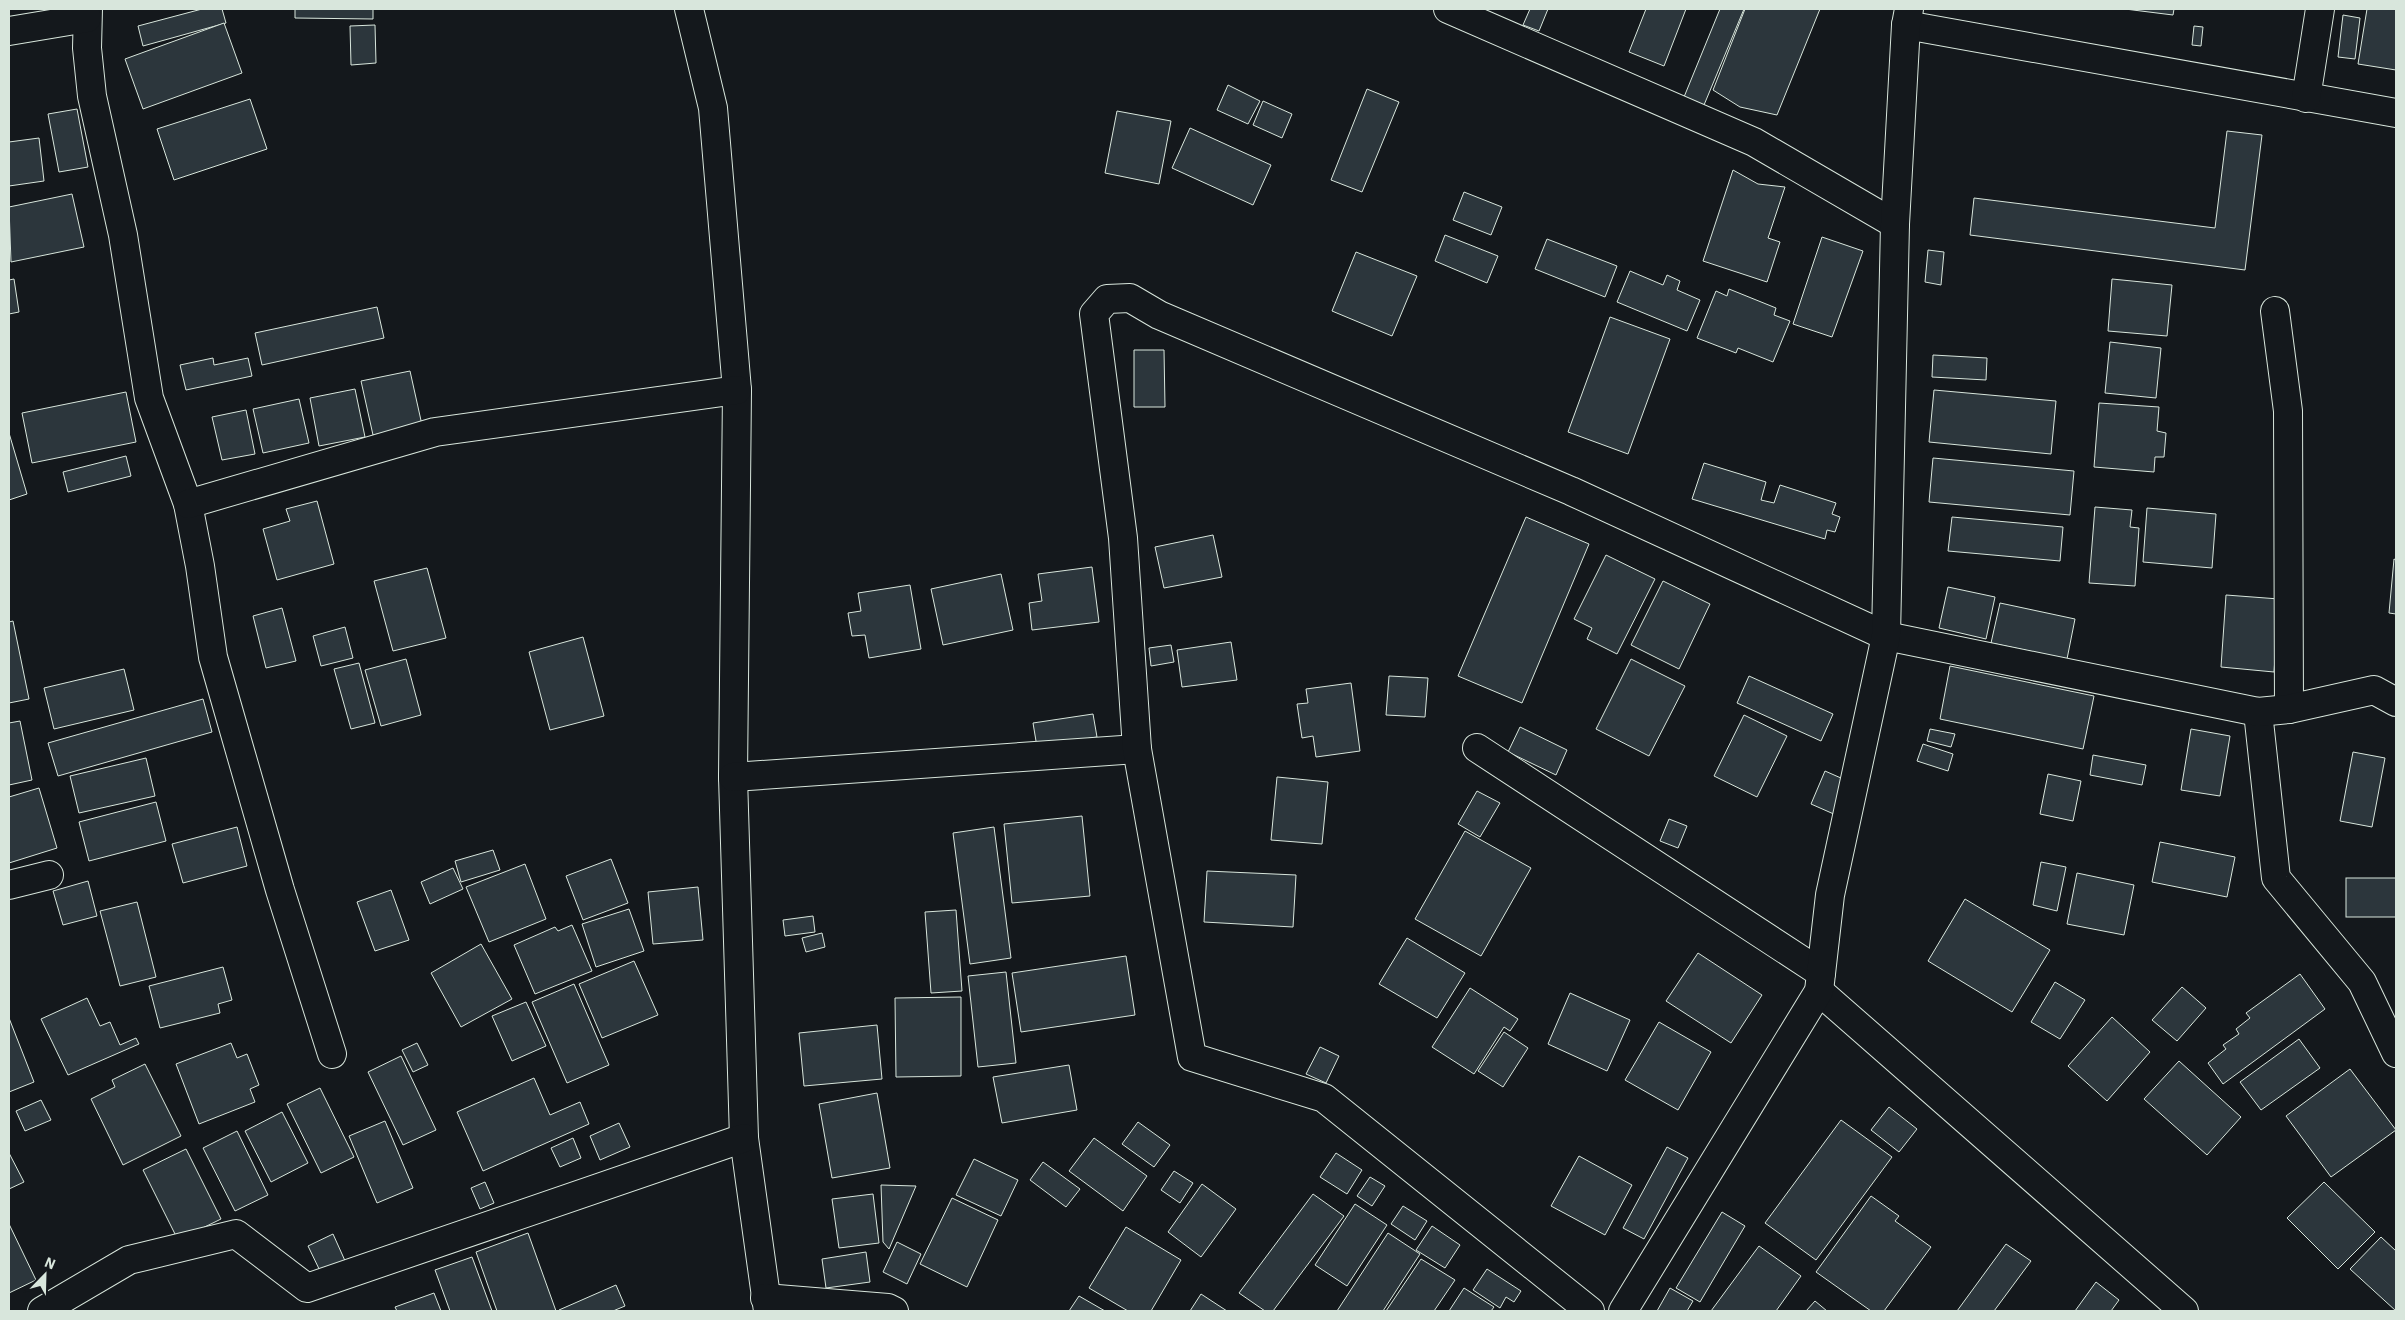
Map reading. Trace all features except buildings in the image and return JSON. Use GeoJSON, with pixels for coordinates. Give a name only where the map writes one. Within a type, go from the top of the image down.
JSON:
{"type":"FeatureCollection","features":[{"type":"Feature","properties":{"kind":"street"},"geometry":{"type":"LineString","coordinates":[[689,9],[713,108],[737,390],[733,777],[744,1138],[767,1304],[888,1308],[894,1311]]}},
{"type":"Feature","properties":{"kind":"street"},"geometry":{"type":"LineString","coordinates":[[1448,9],[1754,142],[1895,224]]}},
{"type":"Feature","properties":{"kind":"street"},"geometry":{"type":"LineString","coordinates":[[2306,98],[2320,9]]}},
{"type":"Feature","properties":{"kind":"street"},"geometry":{"type":"LineString","coordinates":[[9,31],[88,13],[87,48],[92,96],[123,235],[149,398],[188,504],[213,657],[280,890],[332,1054]]}},
{"type":"Feature","properties":{"kind":"street"},"geometry":{"type":"LineString","coordinates":[[1623,1311],[1820,982],[1830,896],[1886,636],[1895,224],[1908,17],[2306,98],[2396,113]]}},
{"type":"Feature","properties":{"kind":"street"},"geometry":{"type":"LineString","coordinates":[[1590,1311],[1324,1098],[1192,1057],[1137,749],[1123,538],[1094,314],[1107,299],[1130,298],[1159,315],[1571,491],[1886,636],[2258,712],[2289,709],[2374,690],[2396,702]]}},
{"type":"Feature","properties":{"kind":"street"},"geometry":{"type":"LineString","coordinates":[[2274,311],[2288,411],[2289,709]]}},
{"type":"Feature","properties":{"kind":"street"},"geometry":{"type":"LineString","coordinates":[[188,504],[435,432],[737,390]]}},
{"type":"Feature","properties":{"kind":"street"},"geometry":{"type":"LineString","coordinates":[[2258,712],[2276,878],[2362,982],[2396,1053]]}},
{"type":"Feature","properties":{"kind":"street"},"geometry":{"type":"LineString","coordinates":[[1477,748],[1820,982],[2184,1311]]}},
{"type":"Feature","properties":{"kind":"street"},"geometry":{"type":"LineString","coordinates":[[733,777],[1137,749]]}},
{"type":"Feature","properties":{"kind":"street"},"geometry":{"type":"LineString","coordinates":[[9,885],[49,875]]}},
{"type":"Feature","properties":{"kind":"street"},"geometry":{"type":"LineString","coordinates":[[42,1311],[129,1260],[236,1234],[307,1288],[744,1138]]}}]}
